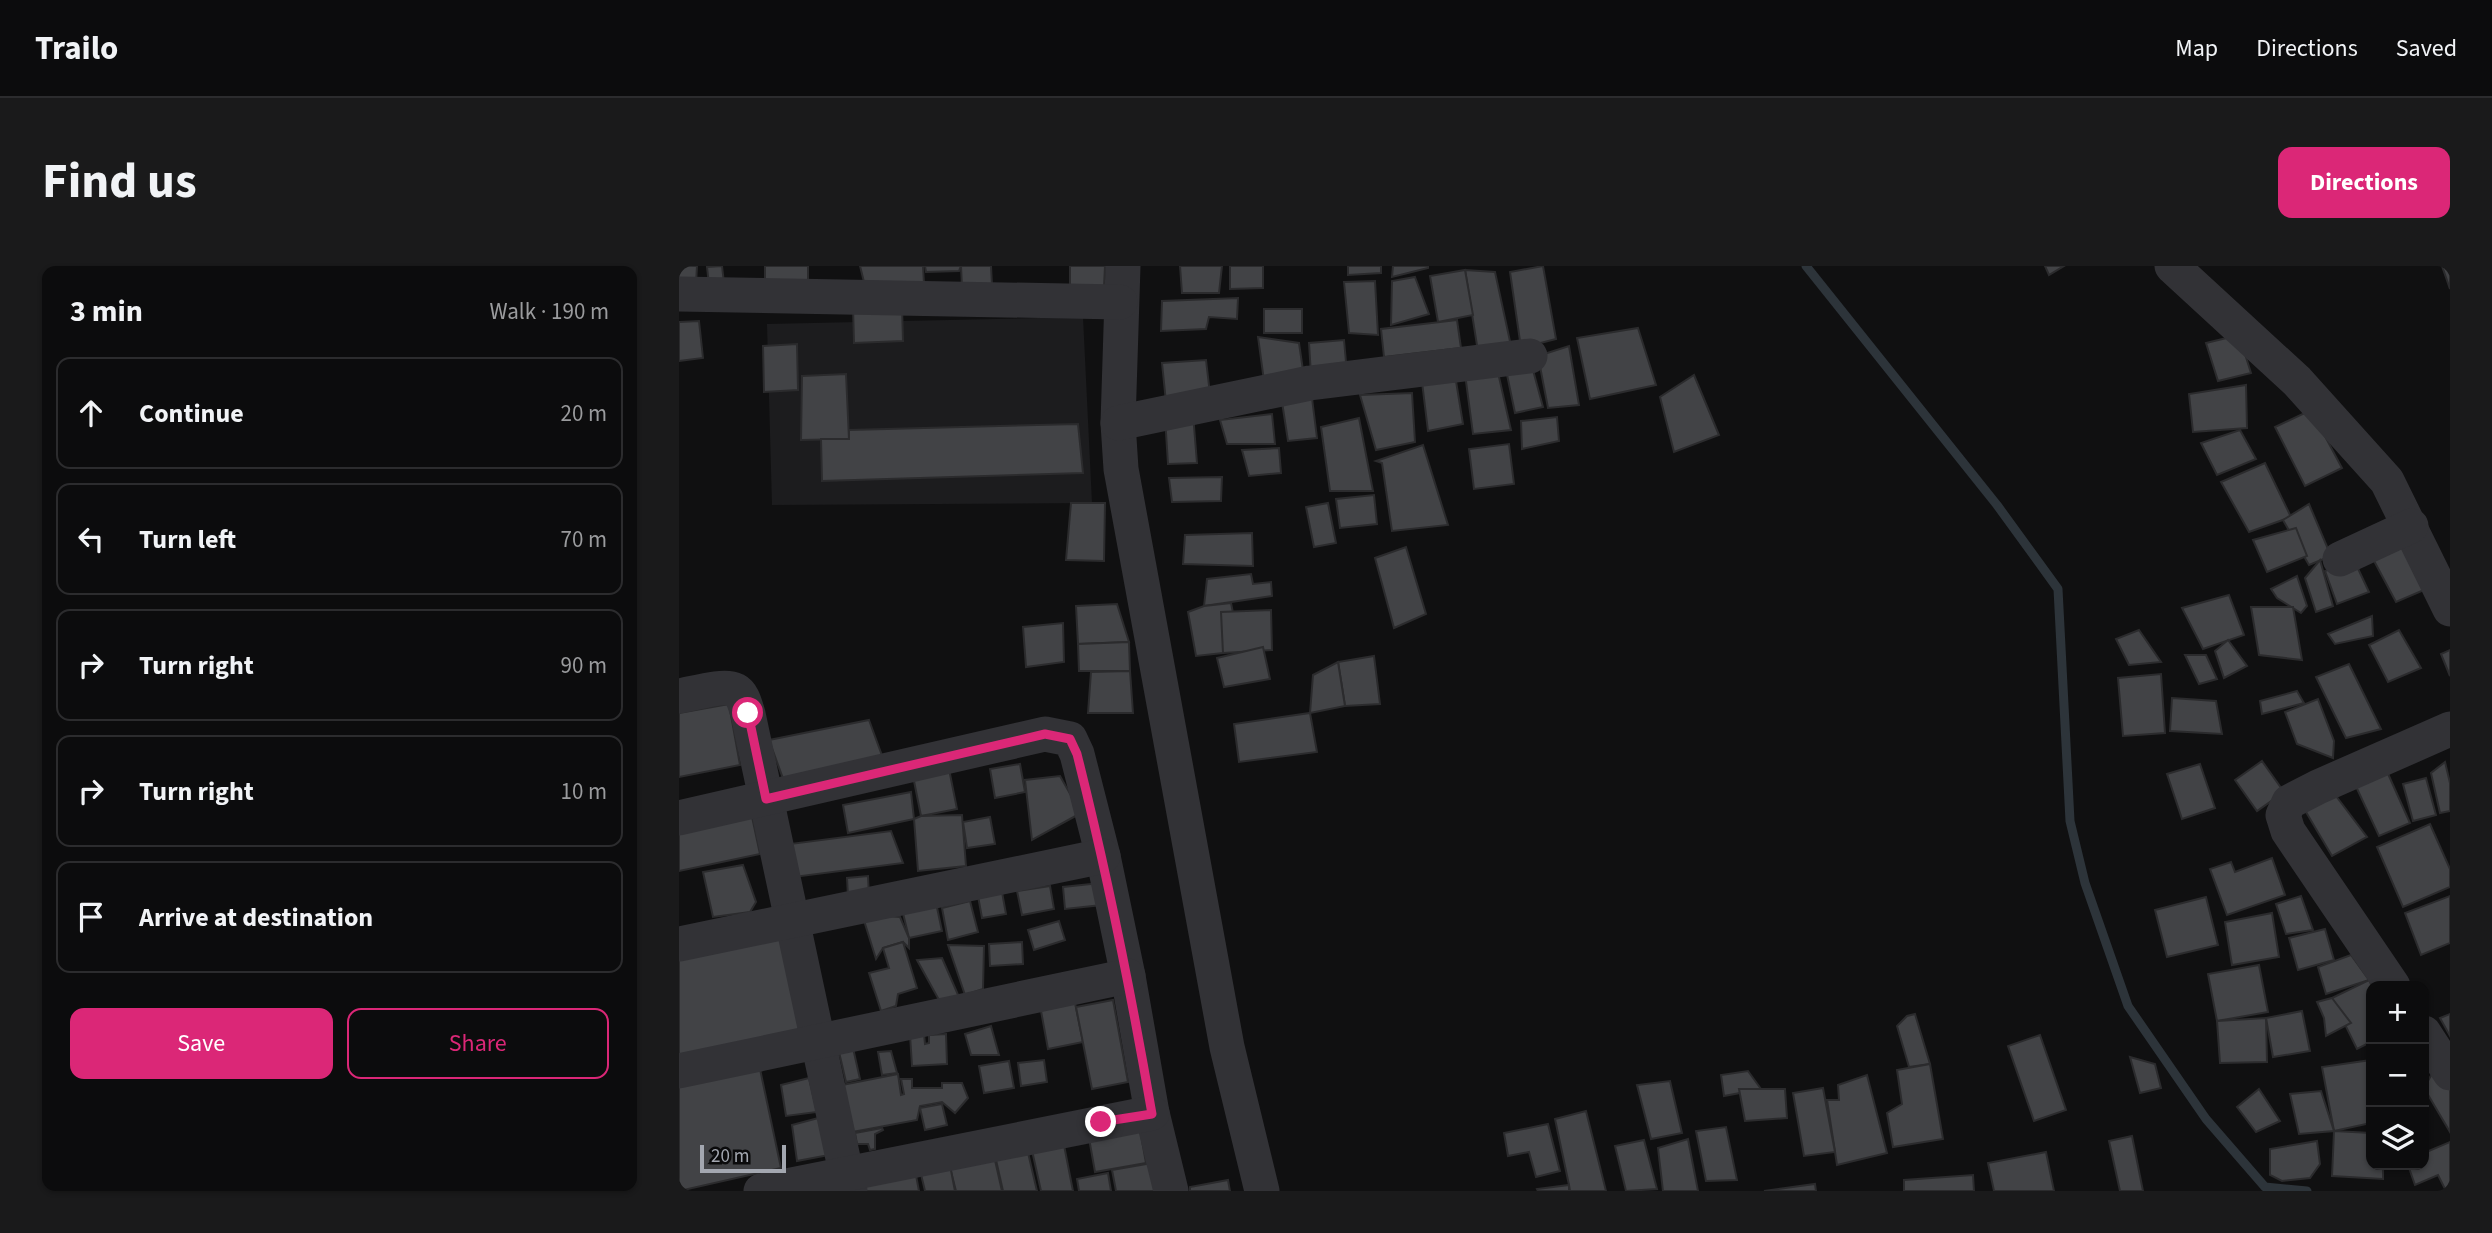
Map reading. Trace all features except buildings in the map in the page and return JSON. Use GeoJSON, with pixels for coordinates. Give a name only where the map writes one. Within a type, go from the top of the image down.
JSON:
{"type":"FeatureCollection","features":[{"type":"Feature","properties":{"kind":"street"},"geometry":{"type":"LineString","coordinates":[[1123,266],[1118,424],[1121,469],[1227,1047],[1262,1191]]}},
{"type":"Feature","properties":{"kind":"street"},"geometry":{"type":"LineString","coordinates":[[2172,266],[2297,382],[2387,481],[2427,538],[2450,609]]}},
{"type":"Feature","properties":{"kind":"street"},"geometry":{"type":"LineString","coordinates":[[679,294],[1120,302]]}},
{"type":"Feature","properties":{"kind":"street"},"geometry":{"type":"LineString","coordinates":[[1118,424],[1310,383],[1530,356]]}},
{"type":"Feature","properties":{"kind":"street"},"geometry":{"type":"LineString","coordinates":[[2340,559],[2427,538]]}},
{"type":"Feature","properties":{"kind":"street"},"geometry":{"type":"LineString","coordinates":[[679,696],[725,688],[736,690],[743,698],[848,1182]]}},
{"type":"Feature","properties":{"kind":"street"},"geometry":{"type":"LineString","coordinates":[[2390,981],[2288,831],[2283,815],[2289,802],[2318,787],[2450,729]]}},
{"type":"Feature","properties":{"kind":"street"},"geometry":{"type":"LineString","coordinates":[[679,818],[1045,734],[1070,739],[1077,754],[1103,856],[1128,976],[1152,1114],[1171,1191]]}},
{"type":"Feature","properties":{"kind":"street"},"geometry":{"type":"LineString","coordinates":[[679,944],[1103,856]]}},
{"type":"Feature","properties":{"kind":"street"},"geometry":{"type":"LineString","coordinates":[[679,1071],[1128,976]]}},
{"type":"Feature","properties":{"kind":"street"},"geometry":{"type":"LineString","coordinates":[[2429,1041],[2450,1073]]}},
{"type":"Feature","properties":{"kind":"street"},"geometry":{"type":"LineString","coordinates":[[761,1191],[848,1182],[1152,1114]]}},
{"type":"Feature","properties":{"kind":"shaded area"},"geometry":{"type":"Polygon","coordinates":[[[1083,317],[1092,503],[772,505],[767,324],[1083,317]]]}},
{"type":"Feature","properties":{"kind":"waterway"},"geometry":{"type":"LineString","coordinates":[[1806,266],[1997,505],[2058,589],[2070,821],[2085,883],[2128,1006],[2206,1119],[2265,1187],[2307,1191]]}},
{"type":"Feature","properties":{"kind":"route"},"geometry":{"type":"LineString","coordinates":[[748,713],[766,799],[1045,734],[1070,739],[1077,754],[1103,856],[1128,976],[1152,1114],[1101,1122]]}}]}
